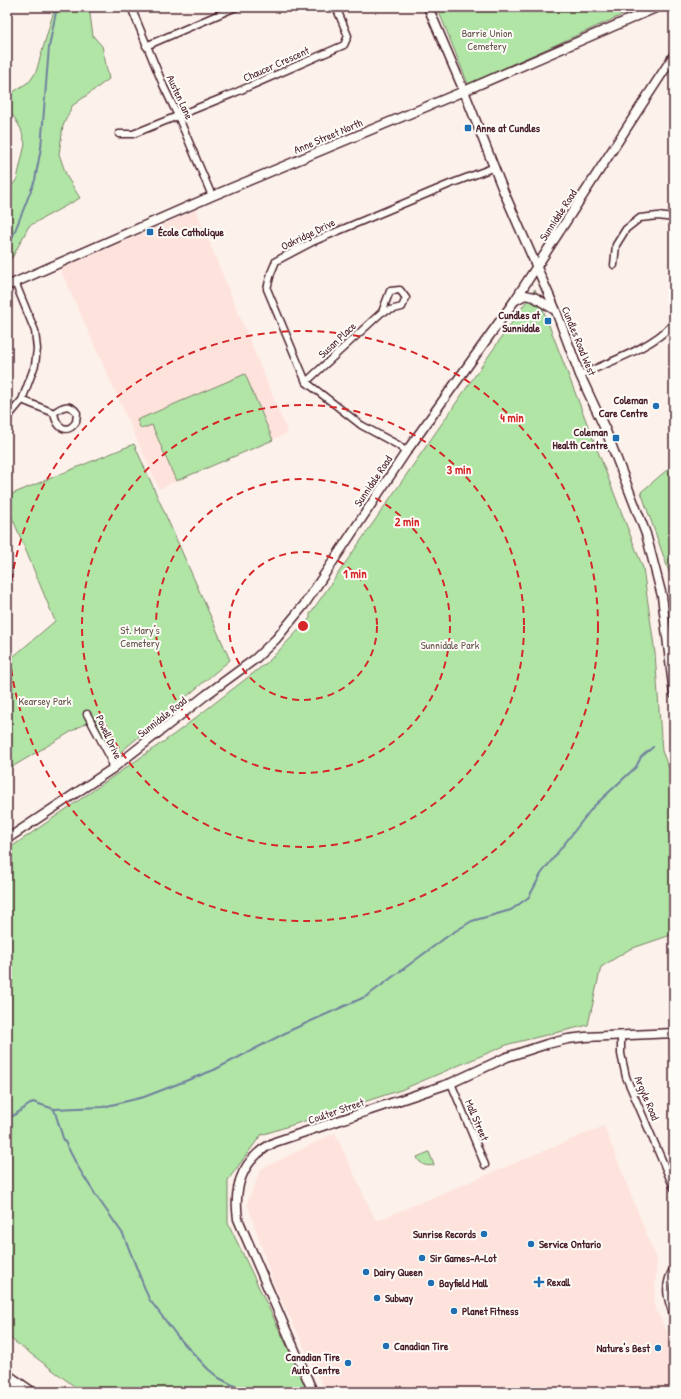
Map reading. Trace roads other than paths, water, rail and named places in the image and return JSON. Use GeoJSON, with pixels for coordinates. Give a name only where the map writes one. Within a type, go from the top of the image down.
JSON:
{"type":"FeatureCollection","features":[{"type":"Feature","properties":{"kind":"highway"},"geometry":{"type":"LineString","coordinates":[[7,1376],[30,1392]]}},
{"type":"Feature","properties":{"kind":"highway"},"geometry":{"type":"LineString","coordinates":[[7,1386],[15,1392]]}},
{"type":"Feature","properties":{"kind":"street","name":"Austen Lane"},"geometry":{"type":"LineString","coordinates":[[131,7],[146,46],[212,196]]}},
{"type":"Feature","properties":{"kind":"street"},"geometry":{"type":"LineString","coordinates":[[146,46],[236,7]]}},
{"type":"Feature","properties":{"kind":"street","name":"Chaucer Crescent"},"geometry":{"type":"LineString","coordinates":[[119,134],[133,134],[344,46],[348,36],[336,7]]}},
{"type":"Feature","properties":{"kind":"street","name":"Cundles Road West"},"geometry":{"type":"LineString","coordinates":[[428,7],[464,91],[536,269],[556,310],[580,375],[606,431],[646,534],[662,596],[674,694]]}},
{"type":"Feature","properties":{"kind":"street","name":"Anne Street North"},"geometry":{"type":"LineString","coordinates":[[7,286],[212,196],[464,91],[658,7]]}},
{"type":"Feature","properties":{"kind":"street","name":"Sunnidale Road"},"geometry":{"type":"LineString","coordinates":[[7,839],[112,769],[206,695],[255,659],[276,639],[304,605],[406,452],[515,300],[674,55]]}},
{"type":"Feature","properties":{"kind":"street","name":"Oakridge Drive"},"geometry":{"type":"LineString","coordinates":[[406,452],[398,445],[361,425],[306,382],[267,289],[270,273],[276,261],[312,242],[450,184],[495,167]]}},
{"type":"Feature","properties":{"kind":"street"},"geometry":{"type":"LineString","coordinates":[[614,265],[616,245],[626,229],[640,218],[658,216],[674,218]]}},
{"type":"Feature","properties":{"kind":"street"},"geometry":{"type":"LineString","coordinates":[[7,418],[22,400],[36,365],[37,349],[35,331],[15,282]]}},
{"type":"Feature","properties":{"kind":"street"},"geometry":{"type":"LineString","coordinates":[[515,300],[525,295],[534,298],[556,310]]}},
{"type":"Feature","properties":{"kind":"street","name":"Susan Place"},"geometry":{"type":"LineString","coordinates":[[306,382],[382,312]]}},
{"type":"Feature","properties":{"kind":"street"},"geometry":{"type":"LineString","coordinates":[[580,375],[650,343],[668,330],[674,323]]}},
{"type":"Feature","properties":{"kind":"street"},"geometry":{"type":"LineString","coordinates":[[22,400],[54,413]]}},
{"type":"Feature","properties":{"kind":"street","name":"Powell Drive"},"geometry":{"type":"LineString","coordinates":[[87,714],[110,757],[112,769]]}},
{"type":"Feature","properties":{"kind":"street","name":"Coulter Street"},"geometry":{"type":"LineString","coordinates":[[313,1392],[238,1219],[237,1195],[243,1172],[256,1154],[275,1142],[451,1083],[507,1057],[547,1044],[568,1039],[674,1033]]}},
{"type":"Feature","properties":{"kind":"street","name":"Argyle Road"},"geometry":{"type":"LineString","coordinates":[[621,1036],[621,1054],[626,1077],[674,1188]]}},
{"type":"Feature","properties":{"kind":"street","name":"Mall Street"},"geometry":{"type":"LineString","coordinates":[[451,1083],[485,1165]]}},
{"type":"Feature","properties":{"kind":"street"},"geometry":{"type":"LineString","coordinates":[[674,1268],[669,1276],[667,1291],[674,1316]]}},
{"type":"Feature","properties":{"kind":"waterway"},"geometry":{"type":"LineString","coordinates":[[7,251],[35,180],[41,148],[49,47],[57,7]]}},
{"type":"Feature","properties":{"kind":"waterway"},"geometry":{"type":"LineString","coordinates":[[674,528],[671,557],[674,562]]}},
{"type":"Feature","properties":{"kind":"waterway"},"geometry":{"type":"LineString","coordinates":[[7,1120],[33,1102],[54,1109],[103,1107],[144,1097],[214,1070],[291,1030],[367,996],[449,935],[472,921],[511,910],[529,897],[541,874],[593,807],[636,767],[641,757],[653,747]]}},
{"type":"Feature","properties":{"kind":"waterway"},"geometry":{"type":"LineString","coordinates":[[54,1109],[63,1138],[78,1167],[123,1234],[149,1299],[178,1337],[208,1369],[219,1378],[246,1392]]}},
{"type":"Feature","properties":{"kind":"place","name":"Anne at Cundles"},"geometry":{"type":"Point","coordinates":[468,128]}},
{"type":"Feature","properties":{"kind":"place","name":"École Catholique"},"geometry":{"type":"Point","coordinates":[150,232]}},
{"type":"Feature","properties":{"kind":"place","name":"Cundles at Sunnidale"},"geometry":{"type":"Point","coordinates":[548,321]}},
{"type":"Feature","properties":{"kind":"place","name":"Coleman Care Centre"},"geometry":{"type":"Point","coordinates":[656,406]}},
{"type":"Feature","properties":{"kind":"place","name":"Coleman Health Centre"},"geometry":{"type":"Point","coordinates":[616,438]}},
{"type":"Feature","properties":{"kind":"place","name":"Sunrise Records"},"geometry":{"type":"Point","coordinates":[484,1234]}},
{"type":"Feature","properties":{"kind":"place","name":"Service Ontario"},"geometry":{"type":"Point","coordinates":[531,1244]}},
{"type":"Feature","properties":{"kind":"place","name":"Sir Games-A-Lot"},"geometry":{"type":"Point","coordinates":[422,1258]}},
{"type":"Feature","properties":{"kind":"place","name":"Dairy Queen"},"geometry":{"type":"Point","coordinates":[366,1272]}},
{"type":"Feature","properties":{"kind":"place","name":"Rexall"},"geometry":{"type":"Point","coordinates":[539,1282]}},
{"type":"Feature","properties":{"kind":"place","name":"Bayfield Mall"},"geometry":{"type":"Point","coordinates":[431,1283]}},
{"type":"Feature","properties":{"kind":"place","name":"Subway"},"geometry":{"type":"Point","coordinates":[377,1298]}},
{"type":"Feature","properties":{"kind":"place","name":"Planet Fitness"},"geometry":{"type":"Point","coordinates":[454,1311]}},
{"type":"Feature","properties":{"kind":"place","name":"Canadian Tire"},"geometry":{"type":"Point","coordinates":[386,1346]}},
{"type":"Feature","properties":{"kind":"place","name":"Nature's Best"},"geometry":{"type":"Point","coordinates":[658,1348]}},
{"type":"Feature","properties":{"kind":"place","name":"Canadian Tire Auto Centre"},"geometry":{"type":"Point","coordinates":[348,1363]}},
{"type":"Feature","properties":{"kind":"park label","name":"Barrie Union Cemetery"},"geometry":{"type":"Point","coordinates":[487,39]}},
{"type":"Feature","properties":{"kind":"park label","name":"St. Mary's Cemetery"},"geometry":{"type":"Point","coordinates":[140,636]}},
{"type":"Feature","properties":{"kind":"park label","name":"Sunnidale Park"},"geometry":{"type":"Point","coordinates":[450,645]}},
{"type":"Feature","properties":{"kind":"park label","name":"Kearsey Park"},"geometry":{"type":"Point","coordinates":[45,701]}}]}
